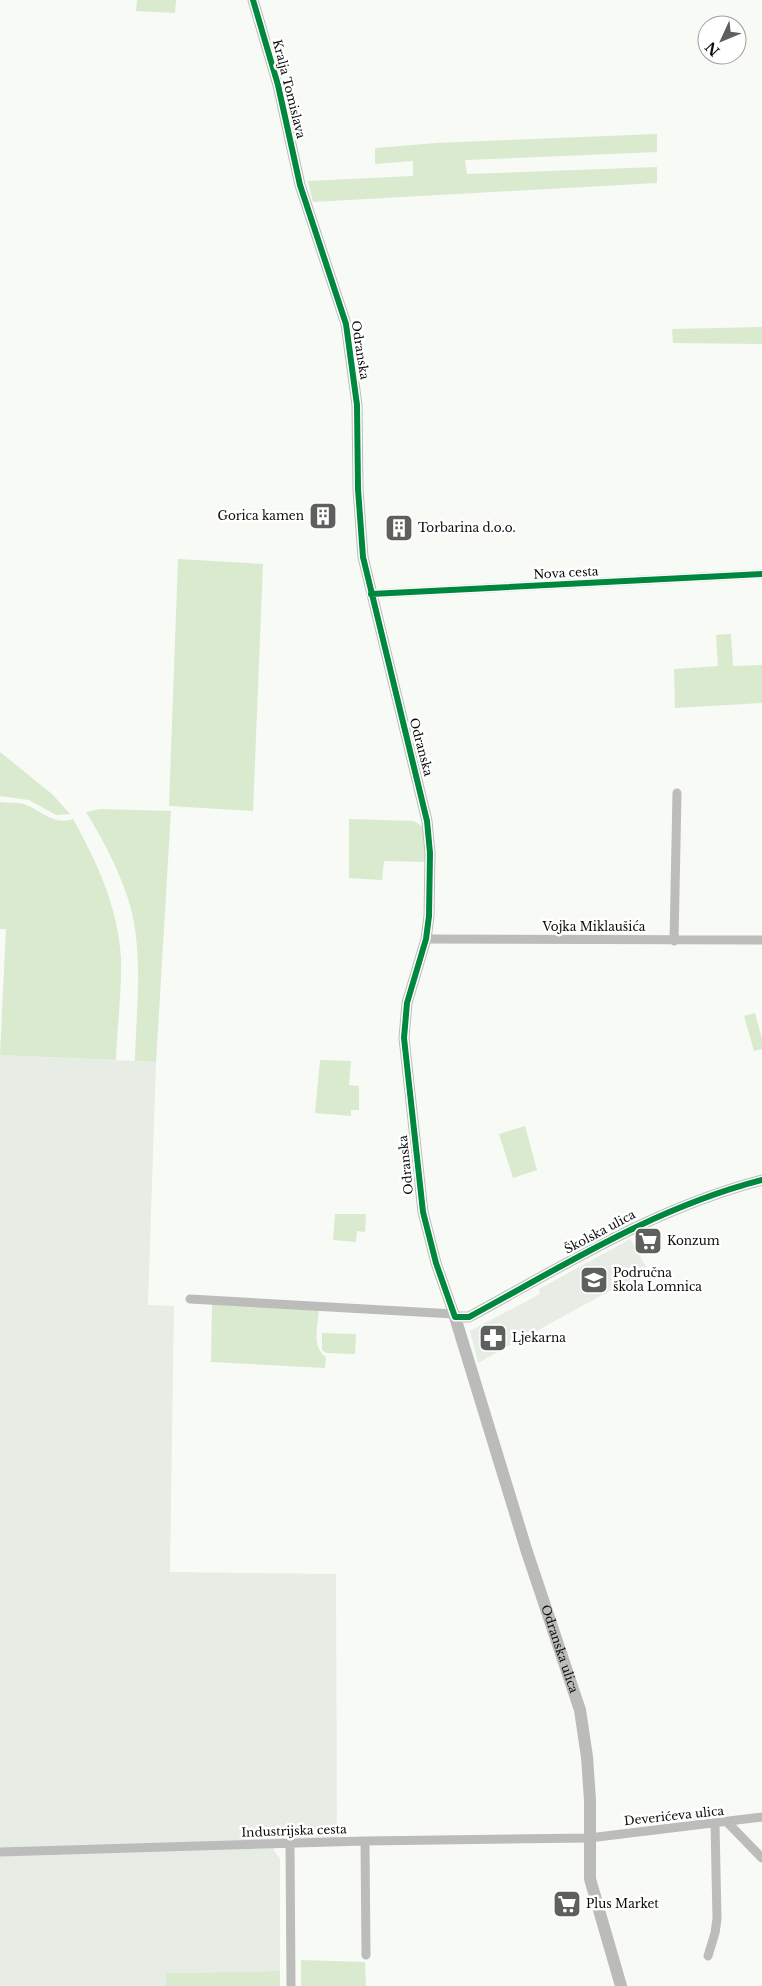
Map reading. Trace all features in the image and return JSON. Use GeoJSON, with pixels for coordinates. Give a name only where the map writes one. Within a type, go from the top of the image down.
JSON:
{"type":"FeatureCollection","features":[{"type":"Feature","properties":{"kind":"main road","name":"Odranska ulica"},"geometry":{"type":"LineString","coordinates":[[455,1316],[527,1552],[577,1696],[587,1757],[591,1887],[621,1986]]}},
{"type":"Feature","properties":{"kind":"street","name":"Kralja Tomislava"},"geometry":{"type":"LineString","coordinates":[[253,0],[278,85],[300,185]]}},
{"type":"Feature","properties":{"kind":"street","name":"Odranska"},"geometry":{"type":"LineString","coordinates":[[300,185],[346,324],[357,405],[360,539],[371,594],[427,821],[430,897],[426,939],[407,1003],[404,1028],[405,1055],[423,1212],[436,1263],[455,1316]]}},
{"type":"Feature","properties":{"kind":"street","name":"Nova cesta"},"geometry":{"type":"LineString","coordinates":[[371,594],[762,574]]}},
{"type":"Feature","properties":{"kind":"street"},"geometry":{"type":"LineString","coordinates":[[674,940],[677,793]]}},
{"type":"Feature","properties":{"kind":"street","name":"Vojka Miklaušića"},"geometry":{"type":"LineString","coordinates":[[426,939],[762,940]]}},
{"type":"Feature","properties":{"kind":"street","name":"Školska ulica"},"geometry":{"type":"LineString","coordinates":[[455,1316],[469,1317],[585,1252],[658,1215],[704,1197],[762,1180]]}},
{"type":"Feature","properties":{"kind":"street"},"geometry":{"type":"LineString","coordinates":[[190,1299],[455,1316]]}},
{"type":"Feature","properties":{"kind":"street","name":"Deverićeva ulica"},"geometry":{"type":"LineString","coordinates":[[589,1838],[762,1817]]}},
{"type":"Feature","properties":{"kind":"street"},"geometry":{"type":"LineString","coordinates":[[727,1822],[762,1858]]}},
{"type":"Feature","properties":{"kind":"street"},"geometry":{"type":"LineString","coordinates":[[708,1956],[716,1933],[717,1918],[715,1823]]}},
{"type":"Feature","properties":{"kind":"street","name":"Industrijska cesta"},"geometry":{"type":"LineString","coordinates":[[0,1852],[365,1841],[589,1838]]}},
{"type":"Feature","properties":{"kind":"street"},"geometry":{"type":"LineString","coordinates":[[365,1841],[366,1955]]}},
{"type":"Feature","properties":{"kind":"street"},"geometry":{"type":"LineString","coordinates":[[290,1844],[291,1986]]}},
{"type":"Feature","properties":{"kind":"shaded area"},"geometry":{"type":"Polygon","coordinates":[[[0,1055],[156,1062],[148,1305],[174,1306],[170,1572],[336,1574],[337,1838],[274,1839],[274,1851],[280,1858],[280,1971],[167,1973],[166,1986],[0,1986],[0,1055]]]}},
{"type":"Feature","properties":{"kind":"shaded area"},"geometry":{"type":"Polygon","coordinates":[[[630,1239],[648,1270],[478,1363],[470,1331],[540,1294],[539,1289],[630,1239]]]}},
{"type":"Feature","properties":{"kind":"green space"},"geometry":{"type":"Polygon","coordinates":[[[137,0],[176,0],[175,13],[136,11],[137,0]]]}},
{"type":"Feature","properties":{"kind":"green space"},"geometry":{"type":"Polygon","coordinates":[[[657,134],[657,152],[465,160],[467,174],[657,167],[657,183],[313,202],[308,181],[413,176],[413,161],[375,164],[375,148],[436,143],[657,134]]]}},
{"type":"Feature","properties":{"kind":"green space"},"geometry":{"type":"Polygon","coordinates":[[[762,327],[762,344],[673,343],[672,329],[762,327]]]}},
{"type":"Feature","properties":{"kind":"green space"},"geometry":{"type":"Polygon","coordinates":[[[178,559],[263,564],[253,811],[169,806],[178,559]]]}},
{"type":"Feature","properties":{"kind":"green space"},"geometry":{"type":"Polygon","coordinates":[[[731,634],[733,666],[762,665],[762,703],[675,708],[674,669],[718,666],[716,635],[731,634]]]}},
{"type":"Feature","properties":{"kind":"green space"},"geometry":{"type":"Polygon","coordinates":[[[0,752],[52,794],[70,814],[56,815],[29,800],[0,796],[0,752]]]}},
{"type":"Feature","properties":{"kind":"green space"},"geometry":{"type":"Polygon","coordinates":[[[0,802],[24,804],[53,819],[66,821],[73,819],[98,868],[116,921],[121,958],[116,1060],[0,1055],[6,929],[0,929],[0,802]]]}},
{"type":"Feature","properties":{"kind":"green space"},"geometry":{"type":"Polygon","coordinates":[[[100,809],[171,811],[156,1062],[135,1061],[138,968],[135,931],[132,913],[118,873],[107,848],[86,812],[100,809]]]}},
{"type":"Feature","properties":{"kind":"green space"},"geometry":{"type":"Polygon","coordinates":[[[349,819],[414,821],[423,827],[426,862],[384,861],[382,880],[349,878],[349,819]]]}},
{"type":"Feature","properties":{"kind":"green space"},"geometry":{"type":"Polygon","coordinates":[[[755,1013],[762,1039],[762,1049],[754,1051],[744,1016],[755,1013]]]}},
{"type":"Feature","properties":{"kind":"green space"},"geometry":{"type":"Polygon","coordinates":[[[320,1060],[351,1061],[349,1085],[359,1086],[359,1110],[351,1110],[351,1116],[315,1113],[320,1060]]]}},
{"type":"Feature","properties":{"kind":"green space"},"geometry":{"type":"Polygon","coordinates":[[[525,1126],[537,1170],[513,1178],[499,1134],[525,1126]]]}},
{"type":"Feature","properties":{"kind":"green space"},"geometry":{"type":"Polygon","coordinates":[[[335,1214],[366,1214],[365,1232],[357,1231],[356,1242],[333,1240],[335,1214]]]}},
{"type":"Feature","properties":{"kind":"green space"},"geometry":{"type":"Polygon","coordinates":[[[212,1304],[319,1309],[316,1335],[318,1348],[326,1357],[325,1368],[211,1362],[212,1304]]]}},
{"type":"Feature","properties":{"kind":"green space"},"geometry":{"type":"Polygon","coordinates":[[[322,1333],[356,1334],[355,1354],[326,1353],[322,1350],[322,1333]]]}},
{"type":"Feature","properties":{"kind":"green space"},"geometry":{"type":"Polygon","coordinates":[[[301,1960],[365,1962],[366,1986],[301,1986],[301,1960]]]}},
{"type":"Feature","properties":{"kind":"green space"},"geometry":{"type":"Polygon","coordinates":[[[280,1971],[280,1986],[166,1986],[166,1973],[280,1971]]]}},
{"type":"Feature","properties":{"kind":"cycle path"},"geometry":{"type":"LineString","coordinates":[[253,0],[278,85],[300,185],[346,324],[357,405],[358,489],[363,557],[427,821],[430,853],[429,916],[426,939],[407,1003],[404,1038],[423,1212],[436,1263],[455,1317],[469,1317],[575,1258],[647,1222],[722,1192],[762,1180]]}},
{"type":"Feature","properties":{"kind":"cycle path"},"geometry":{"type":"LineString","coordinates":[[371,594],[762,574]]}},
{"type":"Feature","properties":{"kind":"place","name":"Gorica kamen"},"geometry":{"type":"Point","coordinates":[323,516]}},
{"type":"Feature","properties":{"kind":"place","name":"Torbarina d.o.o."},"geometry":{"type":"Point","coordinates":[399,528]}},
{"type":"Feature","properties":{"kind":"place","name":"Konzum"},"geometry":{"type":"Point","coordinates":[648,1241]}},
{"type":"Feature","properties":{"kind":"place","name":"Područna škola Lomnica"},"geometry":{"type":"Point","coordinates":[594,1280]}},
{"type":"Feature","properties":{"kind":"place","name":"Ljekarna"},"geometry":{"type":"Point","coordinates":[493,1338]}},
{"type":"Feature","properties":{"kind":"place","name":"Plus Market"},"geometry":{"type":"Point","coordinates":[567,1904]}}]}
